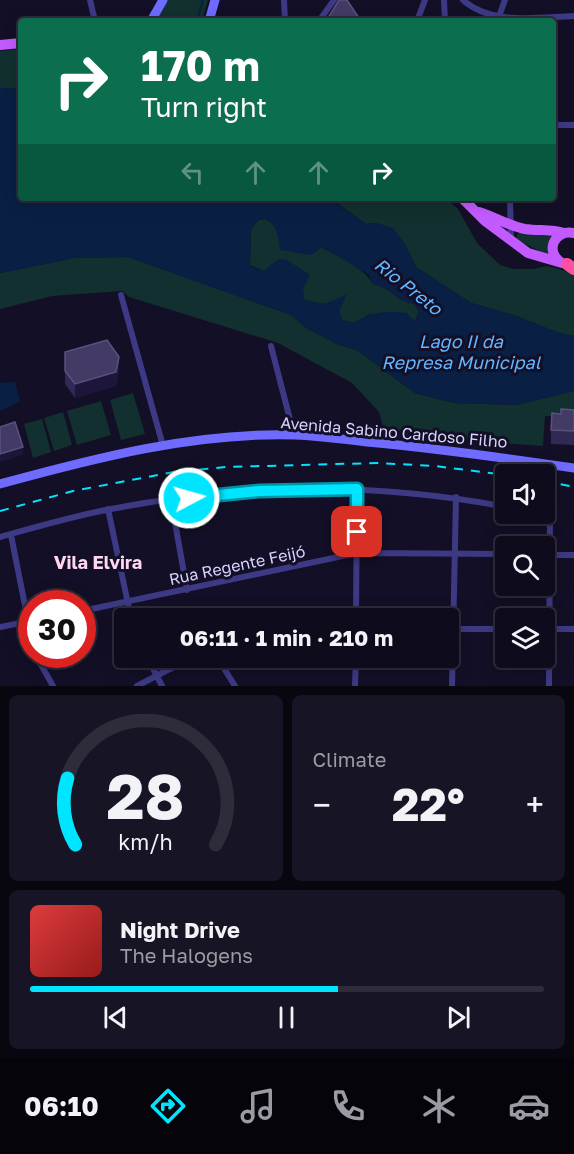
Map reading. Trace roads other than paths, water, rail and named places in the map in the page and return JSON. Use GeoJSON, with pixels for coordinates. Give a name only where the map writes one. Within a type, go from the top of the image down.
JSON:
{"type":"FeatureCollection","features":[{"type":"Feature","properties":{"kind":"main road"},"geometry":{"type":"LineString","coordinates":[[153,18],[163,0]]}},
{"type":"Feature","properties":{"kind":"main road"},"geometry":{"type":"LineString","coordinates":[[210,18],[215,0]]}},
{"type":"Feature","properties":{"kind":"main road"},"geometry":{"type":"LineString","coordinates":[[0,45],[18,44]]}},
{"type":"Feature","properties":{"kind":"main road"},"geometry":{"type":"LineString","coordinates":[[465,201],[485,221],[528,253],[571,264]]}},
{"type":"Feature","properties":{"kind":"main road"},"geometry":{"type":"LineString","coordinates":[[476,211],[525,229],[551,229],[569,233]]}},
{"type":"Feature","properties":{"kind":"main road"},"geometry":{"type":"LineString","coordinates":[[569,233],[556,238],[552,247],[554,256],[571,264]]}},
{"type":"Feature","properties":{"kind":"main road","name":"Avenida Sabino Cardoso Filho"},"geometry":{"type":"LineString","coordinates":[[0,484],[59,468],[163,446],[234,437],[294,435],[441,448],[574,468]]}},
{"type":"Feature","properties":{"kind":"street"},"geometry":{"type":"LineString","coordinates":[[90,0],[94,18]]}},
{"type":"Feature","properties":{"kind":"street"},"geometry":{"type":"LineString","coordinates":[[284,0],[285,18]]}},
{"type":"Feature","properties":{"kind":"street"},"geometry":{"type":"LineString","coordinates":[[321,18],[334,0]]}},
{"type":"Feature","properties":{"kind":"street"},"geometry":{"type":"LineString","coordinates":[[418,18],[425,0]]}},
{"type":"Feature","properties":{"kind":"street"},"geometry":{"type":"LineString","coordinates":[[444,0],[445,18]]}},
{"type":"Feature","properties":{"kind":"street"},"geometry":{"type":"LineString","coordinates":[[463,0],[471,7],[496,18]]}},
{"type":"Feature","properties":{"kind":"street"},"geometry":{"type":"LineString","coordinates":[[498,18],[505,0]]}},
{"type":"Feature","properties":{"kind":"street"},"geometry":{"type":"LineString","coordinates":[[523,18],[574,16]]}},
{"type":"Feature","properties":{"kind":"street"},"geometry":{"type":"LineString","coordinates":[[556,125],[574,125]]}},
{"type":"Feature","properties":{"kind":"street"},"geometry":{"type":"LineString","coordinates":[[510,201],[511,241]]}},
{"type":"Feature","properties":{"kind":"street"},"geometry":{"type":"LineString","coordinates":[[121,295],[163,446]]}},
{"type":"Feature","properties":{"kind":"street"},"geometry":{"type":"LineString","coordinates":[[271,346],[294,435]]}},
{"type":"Feature","properties":{"kind":"street"},"geometry":{"type":"LineString","coordinates":[[356,608],[357,489]]}},
{"type":"Feature","properties":{"kind":"street"},"geometry":{"type":"LineString","coordinates":[[0,537],[108,509],[259,491],[357,489],[456,497],[495,505]]}},
{"type":"Feature","properties":{"kind":"street"},"geometry":{"type":"LineString","coordinates":[[452,608],[456,497]]}},
{"type":"Feature","properties":{"kind":"street"},"geometry":{"type":"LineString","coordinates":[[171,500],[187,590]]}},
{"type":"Feature","properties":{"kind":"street"},"geometry":{"type":"LineString","coordinates":[[108,509],[128,608]]}},
{"type":"Feature","properties":{"kind":"street"},"geometry":{"type":"LineString","coordinates":[[11,535],[23,590]]}},
{"type":"Feature","properties":{"kind":"street","name":"Rua Regente Feijó"},"geometry":{"type":"LineString","coordinates":[[96,608],[357,554],[495,554]]}},
{"type":"Feature","properties":{"kind":"street"},"geometry":{"type":"LineString","coordinates":[[555,555],[574,555]]}},
{"type":"Feature","properties":{"kind":"street"},"geometry":{"type":"LineString","coordinates":[[0,627],[18,623]]}},
{"type":"Feature","properties":{"kind":"street"},"geometry":{"type":"LineString","coordinates":[[459,628],[495,629]]}},
{"type":"Feature","properties":{"kind":"street"},"geometry":{"type":"LineString","coordinates":[[555,629],[574,629]]}},
{"type":"Feature","properties":{"kind":"street"},"geometry":{"type":"LineString","coordinates":[[43,668],[53,686]]}},
{"type":"Feature","properties":{"kind":"street"},"geometry":{"type":"LineString","coordinates":[[153,668],[162,686]]}},
{"type":"Feature","properties":{"kind":"street"},"geometry":{"type":"LineString","coordinates":[[137,686],[172,668]]}},
{"type":"Feature","properties":{"kind":"street"},"geometry":{"type":"LineString","coordinates":[[224,668],[235,686]]}},
{"type":"Feature","properties":{"kind":"street"},"geometry":{"type":"LineString","coordinates":[[356,668],[356,686]]}},
{"type":"Feature","properties":{"kind":"street"},"geometry":{"type":"LineString","coordinates":[[452,668],[452,686]]}},
{"type":"Feature","properties":{"kind":"street"},"geometry":{"type":"LineString","coordinates":[[548,668],[549,686]]}},
{"type":"Feature","properties":{"kind":"water","name":"Lago II da Represa Municipal"},"geometry":{"type":"Polygon","coordinates":[[[0,88],[18,89],[18,201],[333,201],[366,224],[377,223],[393,228],[405,244],[416,267],[471,303],[574,336],[574,391],[516,405],[454,403],[415,393],[357,350],[337,344],[306,328],[291,315],[128,257],[74,258],[0,273],[0,88]],[[265,219],[257,220],[251,229],[250,266],[264,271],[279,259],[287,260],[310,275],[303,289],[304,300],[325,304],[346,295],[339,311],[342,320],[354,323],[373,314],[392,312],[407,313],[415,322],[419,312],[415,304],[402,300],[385,288],[373,284],[368,274],[322,247],[311,255],[280,250],[277,232],[273,225],[265,219]]]}},
{"type":"Feature","properties":{"kind":"water"},"geometry":{"type":"Polygon","coordinates":[[[15,382],[20,401],[0,411],[0,383],[15,382]]]}},
{"type":"Feature","properties":{"kind":"waterway"},"geometry":{"type":"LineString","coordinates":[[198,18],[203,0]]}},
{"type":"Feature","properties":{"kind":"railway"},"geometry":{"type":"LineString","coordinates":[[0,511],[73,491],[174,472],[226,467],[377,463],[435,466],[495,474]]}},
{"type":"Feature","properties":{"kind":"railway"},"geometry":{"type":"LineString","coordinates":[[555,483],[574,487]]}},
{"type":"Feature","properties":{"kind":"district","name":"Vila Elvira"},"geometry":{"type":"Point","coordinates":[98,563]}},
{"type":"Feature","properties":{"kind":"water label","name":"Rio Preto"},"geometry":{"type":"Point","coordinates":[408,287]}}]}
